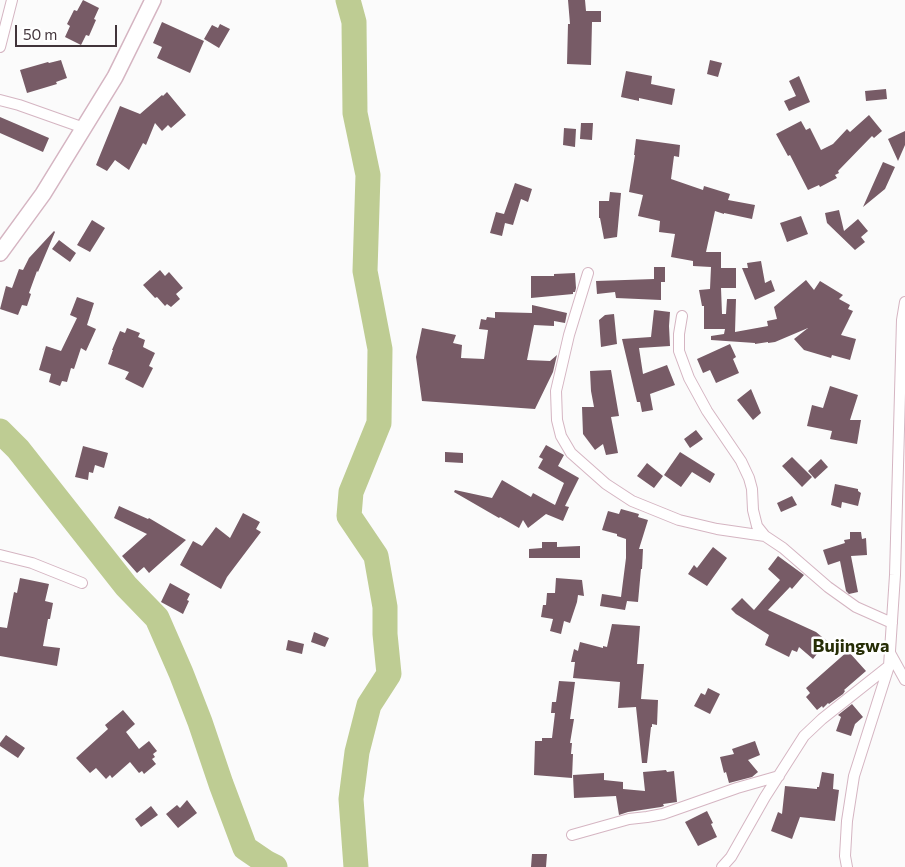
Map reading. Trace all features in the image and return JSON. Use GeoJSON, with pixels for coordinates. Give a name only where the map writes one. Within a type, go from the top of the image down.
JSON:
{"type":"FeatureCollection","features":[{"type":"Feature","properties":{"kind":"street"},"geometry":{"type":"LineString","coordinates":[[0,46],[12,0]]}},
{"type":"Feature","properties":{"kind":"street"},"geometry":{"type":"LineString","coordinates":[[0,253],[43,194],[115,78],[153,0]]}},
{"type":"Feature","properties":{"kind":"street"},"geometry":{"type":"LineString","coordinates":[[0,100],[84,128]]}},
{"type":"Feature","properties":{"kind":"street"},"geometry":{"type":"LineString","coordinates":[[588,273],[569,335],[556,391],[561,436],[570,453],[606,484],[640,504],[679,520],[717,529],[765,536]]}},
{"type":"Feature","properties":{"kind":"street"},"geometry":{"type":"LineString","coordinates":[[846,867],[847,821],[854,776],[889,666],[895,575],[902,320],[905,302]]}},
{"type":"Feature","properties":{"kind":"street"},"geometry":{"type":"LineString","coordinates":[[682,316],[679,351],[689,378],[707,411],[741,461],[749,478],[752,489],[753,510],[758,526],[765,536],[782,548],[828,588],[856,607],[892,623]]}},
{"type":"Feature","properties":{"kind":"street"},"geometry":{"type":"LineString","coordinates":[[0,555],[32,563],[82,583]]}},
{"type":"Feature","properties":{"kind":"street"},"geometry":{"type":"LineString","coordinates":[[890,652],[905,680]]}},
{"type":"Feature","properties":{"kind":"street"},"geometry":{"type":"LineString","coordinates":[[722,867],[731,857],[804,736],[822,719],[889,666]]}},
{"type":"Feature","properties":{"kind":"street"},"geometry":{"type":"LineString","coordinates":[[572,835],[629,819],[663,814],[737,788],[779,776]]}},
{"type":"Feature","properties":{"kind":"building"},"geometry":{"type":"Polygon","coordinates":[[[83,0],[99,8],[89,36],[86,35],[81,45],[65,37],[70,26],[67,24],[74,10],[77,11],[83,0]]]}},
{"type":"Feature","properties":{"kind":"building"},"geometry":{"type":"Polygon","coordinates":[[[568,0],[585,0],[586,11],[601,11],[601,22],[592,22],[591,65],[567,64],[568,24],[570,24],[568,0]]]}},
{"type":"Feature","properties":{"kind":"building"},"geometry":{"type":"Polygon","coordinates":[[[162,22],[204,41],[190,73],[157,58],[162,47],[153,43],[162,22]]]}},
{"type":"Feature","properties":{"kind":"building"},"geometry":{"type":"Polygon","coordinates":[[[220,24],[230,29],[219,48],[204,39],[212,25],[218,28],[220,24]]]}},
{"type":"Feature","properties":{"kind":"building"},"geometry":{"type":"Polygon","coordinates":[[[61,60],[67,78],[56,82],[57,84],[27,93],[20,70],[61,60]]]}},
{"type":"Feature","properties":{"kind":"building"},"geometry":{"type":"Polygon","coordinates":[[[710,60],[722,63],[718,77],[707,74],[710,60]]]}},
{"type":"Feature","properties":{"kind":"building"},"geometry":{"type":"Polygon","coordinates":[[[626,71],[652,76],[651,84],[675,89],[672,105],[639,98],[639,101],[621,97],[626,71]]]}},
{"type":"Feature","properties":{"kind":"building"},"geometry":{"type":"Polygon","coordinates":[[[799,76],[810,102],[789,111],[784,101],[796,96],[789,81],[799,76]]]}},
{"type":"Feature","properties":{"kind":"building"},"geometry":{"type":"Polygon","coordinates":[[[886,89],[887,99],[866,101],[865,91],[886,89]]]}},
{"type":"Feature","properties":{"kind":"building"},"geometry":{"type":"Polygon","coordinates":[[[167,92],[186,115],[171,128],[168,125],[162,131],[155,123],[146,145],[143,143],[129,170],[115,160],[107,171],[96,165],[120,106],[140,114],[167,92]]]}},
{"type":"Feature","properties":{"kind":"building"},"geometry":{"type":"Polygon","coordinates":[[[869,115],[882,131],[874,138],[872,136],[838,171],[839,173],[835,175],[837,178],[820,187],[819,185],[808,190],[790,155],[788,156],[776,134],[801,121],[806,130],[810,128],[821,150],[833,144],[847,129],[850,132],[869,115]]]}},
{"type":"Feature","properties":{"kind":"building"},"geometry":{"type":"Polygon","coordinates":[[[0,117],[49,138],[43,152],[0,133],[0,117]]]}},
{"type":"Feature","properties":{"kind":"building"},"geometry":{"type":"Polygon","coordinates":[[[581,123],[593,123],[592,140],[580,139],[581,123]]]}},
{"type":"Feature","properties":{"kind":"building"},"geometry":{"type":"Polygon","coordinates":[[[564,128],[576,129],[575,147],[563,145],[564,128]]]}},
{"type":"Feature","properties":{"kind":"building"},"geometry":{"type":"Polygon","coordinates":[[[905,131],[905,145],[898,161],[888,139],[905,131]]]}},
{"type":"Feature","properties":{"kind":"building"},"geometry":{"type":"Polygon","coordinates":[[[636,139],[680,145],[679,157],[674,156],[671,179],[703,190],[704,186],[730,194],[728,200],[755,205],[752,219],[715,211],[706,252],[721,252],[721,268],[736,268],[736,288],[721,288],[722,314],[726,314],[727,299],[736,299],[735,332],[768,326],[767,321],[777,319],[774,307],[806,280],[814,290],[820,281],[843,295],[839,299],[850,305],[848,309],[853,311],[841,335],[856,339],[850,360],[832,355],[831,358],[804,350],[794,339],[808,328],[775,342],[768,343],[755,344],[711,340],[711,336],[724,334],[725,329],[704,329],[704,306],[702,306],[699,290],[710,289],[711,267],[693,266],[693,261],[671,257],[675,234],[659,232],[660,221],[638,216],[643,195],[629,192],[636,139]]]}},
{"type":"Feature","properties":{"kind":"building"},"geometry":{"type":"Polygon","coordinates":[[[883,162],[895,167],[885,189],[863,207],[883,162]]]}},
{"type":"Feature","properties":{"kind":"building"},"geometry":{"type":"Polygon","coordinates":[[[515,183],[532,189],[528,202],[521,199],[513,225],[505,223],[502,236],[490,233],[496,212],[504,214],[515,183]]]}},
{"type":"Feature","properties":{"kind":"building"},"geometry":{"type":"Polygon","coordinates":[[[610,192],[621,193],[617,237],[604,239],[599,218],[599,201],[609,201],[610,192]]]}},
{"type":"Feature","properties":{"kind":"building"},"geometry":{"type":"Polygon","coordinates":[[[839,210],[844,231],[858,219],[868,231],[861,237],[865,242],[855,250],[827,223],[825,213],[839,210]]]}},
{"type":"Feature","properties":{"kind":"building"},"geometry":{"type":"Polygon","coordinates":[[[801,216],[808,234],[787,242],[780,223],[801,216]]]}},
{"type":"Feature","properties":{"kind":"building"},"geometry":{"type":"Polygon","coordinates":[[[92,220],[105,228],[90,252],[77,245],[92,220]]]}},
{"type":"Feature","properties":{"kind":"building"},"geometry":{"type":"Polygon","coordinates":[[[54,231],[29,293],[31,294],[27,306],[22,305],[18,315],[0,309],[6,286],[12,288],[19,269],[23,270],[29,258],[54,231]]]}},
{"type":"Feature","properties":{"kind":"building"},"geometry":{"type":"Polygon","coordinates":[[[59,240],[76,253],[70,262],[52,249],[59,240]]]}},
{"type":"Feature","properties":{"kind":"building"},"geometry":{"type":"Polygon","coordinates":[[[761,261],[765,283],[771,280],[775,291],[755,300],[742,268],[748,268],[747,263],[761,261]]]}},
{"type":"Feature","properties":{"kind":"building"},"geometry":{"type":"Polygon","coordinates":[[[654,267],[665,267],[665,282],[661,282],[661,300],[616,298],[615,292],[597,294],[596,281],[654,279],[654,267]]]}},
{"type":"Feature","properties":{"kind":"building"},"geometry":{"type":"Polygon","coordinates":[[[160,270],[165,276],[169,272],[183,288],[176,294],[180,299],[171,307],[167,304],[165,306],[143,285],[160,270]]]}},
{"type":"Feature","properties":{"kind":"building"},"geometry":{"type":"Polygon","coordinates":[[[575,273],[576,288],[573,294],[531,298],[531,276],[554,276],[554,274],[575,273]]]}},
{"type":"Feature","properties":{"kind":"building"},"geometry":{"type":"Polygon","coordinates":[[[77,297],[94,303],[87,325],[96,329],[86,351],[81,348],[74,369],[71,368],[67,382],[62,381],[60,386],[49,382],[51,374],[39,370],[46,346],[61,351],[77,318],[70,315],[77,297]]]}},
{"type":"Feature","properties":{"kind":"building"},"geometry":{"type":"Polygon","coordinates":[[[532,305],[567,313],[565,323],[554,321],[554,326],[534,325],[527,360],[550,361],[557,355],[553,372],[535,409],[422,401],[416,357],[422,328],[456,335],[453,343],[462,345],[461,358],[484,359],[488,330],[479,329],[481,319],[486,320],[487,317],[495,318],[495,312],[532,313],[532,305]]]}},
{"type":"Feature","properties":{"kind":"building"},"geometry":{"type":"Polygon","coordinates":[[[654,310],[670,312],[670,346],[639,348],[643,374],[667,365],[675,385],[650,394],[653,410],[642,412],[640,402],[637,402],[622,339],[651,337],[654,310]]]}},
{"type":"Feature","properties":{"kind":"building"},"geometry":{"type":"Polygon","coordinates":[[[614,314],[617,344],[601,347],[599,320],[605,315],[614,314]]]}},
{"type":"Feature","properties":{"kind":"building"},"geometry":{"type":"Polygon","coordinates":[[[127,328],[140,333],[138,337],[145,340],[143,347],[155,353],[149,366],[153,368],[143,388],[125,379],[129,372],[108,364],[120,331],[125,333],[127,328]]]}},
{"type":"Feature","properties":{"kind":"building"},"geometry":{"type":"Polygon","coordinates":[[[730,344],[736,357],[733,359],[739,373],[716,383],[710,370],[703,373],[697,359],[730,344]]]}},
{"type":"Feature","properties":{"kind":"building"},"geometry":{"type":"Polygon","coordinates":[[[611,370],[619,416],[611,417],[618,453],[606,455],[603,444],[595,450],[583,434],[582,407],[594,407],[590,371],[611,370]]]}},
{"type":"Feature","properties":{"kind":"building"},"geometry":{"type":"Polygon","coordinates":[[[830,386],[858,395],[850,420],[861,420],[857,444],[830,439],[832,431],[807,426],[812,405],[823,408],[830,386]]]}},
{"type":"Feature","properties":{"kind":"building"},"geometry":{"type":"Polygon","coordinates":[[[751,389],[761,413],[753,420],[737,400],[751,389]]]}},
{"type":"Feature","properties":{"kind":"building"},"geometry":{"type":"Polygon","coordinates":[[[696,430],[703,439],[690,448],[684,439],[696,430]]]}},
{"type":"Feature","properties":{"kind":"building"},"geometry":{"type":"Polygon","coordinates":[[[546,445],[564,455],[558,466],[579,478],[565,506],[569,507],[563,521],[546,514],[528,528],[523,520],[519,528],[454,492],[455,490],[492,498],[502,480],[531,497],[533,493],[555,505],[564,483],[538,468],[543,459],[539,457],[546,445]]]}},
{"type":"Feature","properties":{"kind":"building"},"geometry":{"type":"Polygon","coordinates":[[[83,446],[108,453],[104,468],[95,465],[93,473],[89,472],[88,480],[75,477],[83,446]]]}},
{"type":"Feature","properties":{"kind":"building"},"geometry":{"type":"Polygon","coordinates":[[[445,452],[463,453],[463,463],[445,462],[445,452]]]}},
{"type":"Feature","properties":{"kind":"building"},"geometry":{"type":"Polygon","coordinates":[[[680,452],[715,474],[710,483],[692,472],[681,487],[664,475],[680,452]]]}},
{"type":"Feature","properties":{"kind":"building"},"geometry":{"type":"Polygon","coordinates":[[[792,457],[812,477],[802,487],[782,466],[792,457]]]}},
{"type":"Feature","properties":{"kind":"building"},"geometry":{"type":"Polygon","coordinates":[[[821,459],[828,467],[815,479],[808,471],[821,459]]]}},
{"type":"Feature","properties":{"kind":"building"},"geometry":{"type":"Polygon","coordinates":[[[647,463],[663,476],[654,488],[637,476],[647,463]]]}},
{"type":"Feature","properties":{"kind":"building"},"geometry":{"type":"Polygon","coordinates":[[[835,484],[858,489],[861,493],[858,506],[842,502],[841,508],[831,505],[835,484]]]}},
{"type":"Feature","properties":{"kind":"building"},"geometry":{"type":"Polygon","coordinates":[[[792,496],[797,505],[781,512],[777,503],[792,496]]]}},
{"type":"Feature","properties":{"kind":"building"},"geometry":{"type":"Polygon","coordinates":[[[119,506],[149,518],[186,540],[149,573],[144,567],[137,573],[122,556],[147,534],[114,518],[119,506]]]}},
{"type":"Feature","properties":{"kind":"building"},"geometry":{"type":"Polygon","coordinates":[[[621,509],[639,514],[638,517],[648,520],[639,549],[643,549],[638,602],[627,601],[625,610],[600,606],[602,594],[621,597],[626,558],[626,539],[617,536],[617,534],[602,530],[608,511],[619,514],[621,509]]]}},
{"type":"Feature","properties":{"kind":"building"},"geometry":{"type":"Polygon","coordinates":[[[243,513],[260,522],[256,529],[261,532],[227,577],[221,589],[180,565],[193,541],[202,546],[216,527],[230,538],[243,513]]]}},
{"type":"Feature","properties":{"kind":"building"},"geometry":{"type":"Polygon","coordinates":[[[850,532],[861,532],[862,539],[866,538],[867,555],[851,556],[858,592],[849,594],[846,591],[840,561],[828,565],[823,550],[845,543],[844,540],[850,539],[850,532]]]}},
{"type":"Feature","properties":{"kind":"building"},"geometry":{"type":"Polygon","coordinates":[[[542,542],[557,542],[557,547],[580,546],[580,558],[529,558],[529,549],[542,548],[542,542]]]}},
{"type":"Feature","properties":{"kind":"building"},"geometry":{"type":"Polygon","coordinates":[[[713,547],[727,558],[707,586],[688,574],[694,565],[697,568],[713,547]]]}},
{"type":"Feature","properties":{"kind":"building"},"geometry":{"type":"Polygon","coordinates":[[[778,556],[804,575],[792,589],[790,587],[768,610],[816,632],[827,641],[813,659],[799,647],[797,652],[792,650],[789,657],[765,645],[769,635],[731,609],[742,598],[754,610],[780,580],[768,569],[778,556]]]}},
{"type":"Feature","properties":{"kind":"building"},"geometry":{"type":"Polygon","coordinates":[[[20,578],[49,584],[45,601],[53,603],[43,646],[60,648],[57,666],[0,656],[0,627],[7,628],[14,592],[17,593],[20,578]]]}},
{"type":"Feature","properties":{"kind":"building"},"geometry":{"type":"Polygon","coordinates":[[[556,578],[582,580],[584,596],[578,595],[570,623],[564,621],[561,634],[550,631],[553,619],[541,617],[543,605],[546,605],[547,593],[555,593],[556,578]]]}},
{"type":"Feature","properties":{"kind":"building"},"geometry":{"type":"Polygon","coordinates":[[[170,583],[190,594],[183,614],[161,602],[170,583]]]}},
{"type":"Feature","properties":{"kind":"building"},"geometry":{"type":"Polygon","coordinates":[[[612,624],[640,626],[637,664],[644,664],[641,699],[658,700],[657,725],[652,724],[651,727],[647,763],[642,763],[636,707],[618,708],[620,682],[573,678],[575,662],[571,662],[574,649],[578,651],[580,642],[603,648],[603,646],[607,647],[612,624]]]}},
{"type":"Feature","properties":{"kind":"building"},"geometry":{"type":"Polygon","coordinates":[[[314,632],[329,638],[325,647],[311,642],[314,632]]]}},
{"type":"Feature","properties":{"kind":"building"},"geometry":{"type":"Polygon","coordinates":[[[288,640],[304,644],[302,654],[286,650],[288,640]]]}},
{"type":"Feature","properties":{"kind":"building"},"geometry":{"type":"Polygon","coordinates":[[[848,651],[866,671],[844,690],[843,694],[817,710],[806,697],[810,693],[806,688],[848,651]]]}},
{"type":"Feature","properties":{"kind":"building"},"geometry":{"type":"Polygon","coordinates":[[[559,681],[575,682],[570,719],[574,719],[570,743],[572,743],[571,754],[573,754],[572,778],[534,775],[535,741],[542,741],[542,738],[552,738],[555,713],[551,713],[552,702],[556,702],[559,681]]]}},
{"type":"Feature","properties":{"kind":"building"},"geometry":{"type":"Polygon","coordinates":[[[708,688],[720,694],[710,714],[694,706],[701,693],[705,695],[708,688]]]}},
{"type":"Feature","properties":{"kind":"building"},"geometry":{"type":"Polygon","coordinates":[[[852,704],[863,717],[855,724],[851,736],[836,731],[841,717],[838,715],[852,704]]]}},
{"type":"Feature","properties":{"kind":"building"},"geometry":{"type":"Polygon","coordinates":[[[123,710],[135,724],[126,732],[139,749],[149,741],[157,751],[153,754],[155,757],[152,759],[156,764],[144,774],[142,771],[139,773],[130,762],[112,778],[110,775],[106,779],[96,768],[90,773],[76,758],[108,729],[105,725],[123,710]]]}},
{"type":"Feature","properties":{"kind":"building"},"geometry":{"type":"Polygon","coordinates":[[[6,735],[25,748],[18,758],[0,746],[6,735]]]}},
{"type":"Feature","properties":{"kind":"building"},"geometry":{"type":"Polygon","coordinates":[[[755,741],[760,755],[748,760],[758,772],[752,777],[729,783],[720,757],[734,754],[732,749],[755,741]]]}},
{"type":"Feature","properties":{"kind":"building"},"geometry":{"type":"Polygon","coordinates":[[[666,770],[667,772],[674,771],[677,802],[663,804],[664,806],[661,807],[619,815],[616,796],[574,798],[573,775],[604,773],[604,780],[623,782],[623,789],[645,791],[643,772],[666,770]]]}},
{"type":"Feature","properties":{"kind":"building"},"geometry":{"type":"Polygon","coordinates":[[[822,772],[834,774],[833,789],[839,790],[835,821],[800,817],[792,839],[771,831],[778,812],[782,814],[785,786],[817,789],[822,772]]]}},
{"type":"Feature","properties":{"kind":"building"},"geometry":{"type":"Polygon","coordinates":[[[187,800],[197,813],[178,828],[166,814],[177,805],[180,808],[187,800]]]}},
{"type":"Feature","properties":{"kind":"building"},"geometry":{"type":"Polygon","coordinates":[[[151,806],[158,815],[141,827],[135,819],[151,806]]]}},
{"type":"Feature","properties":{"kind":"building"},"geometry":{"type":"Polygon","coordinates":[[[707,811],[717,837],[698,846],[685,822],[707,811]]]}},
{"type":"Feature","properties":{"kind":"building"},"geometry":{"type":"Polygon","coordinates":[[[532,854],[547,854],[546,867],[531,867],[532,854]]]}},
{"type":"Feature","properties":{"kind":"waterway"},"geometry":{"type":"LineString","coordinates":[[348,0],[354,22],[355,113],[368,175],[365,271],[380,349],[379,423],[351,492],[349,516],[376,556],[385,607],[385,634],[389,674],[369,705],[357,752],[351,799],[356,867]]}},
{"type":"Feature","properties":{"kind":"waterway"},"geometry":{"type":"LineString","coordinates":[[0,431],[18,449],[126,586],[157,618],[200,722],[245,848],[275,867]]}},
{"type":"Feature","properties":{"kind":"district","name":"Bujingwa"},"geometry":{"type":"Point","coordinates":[851,646]}}]}
